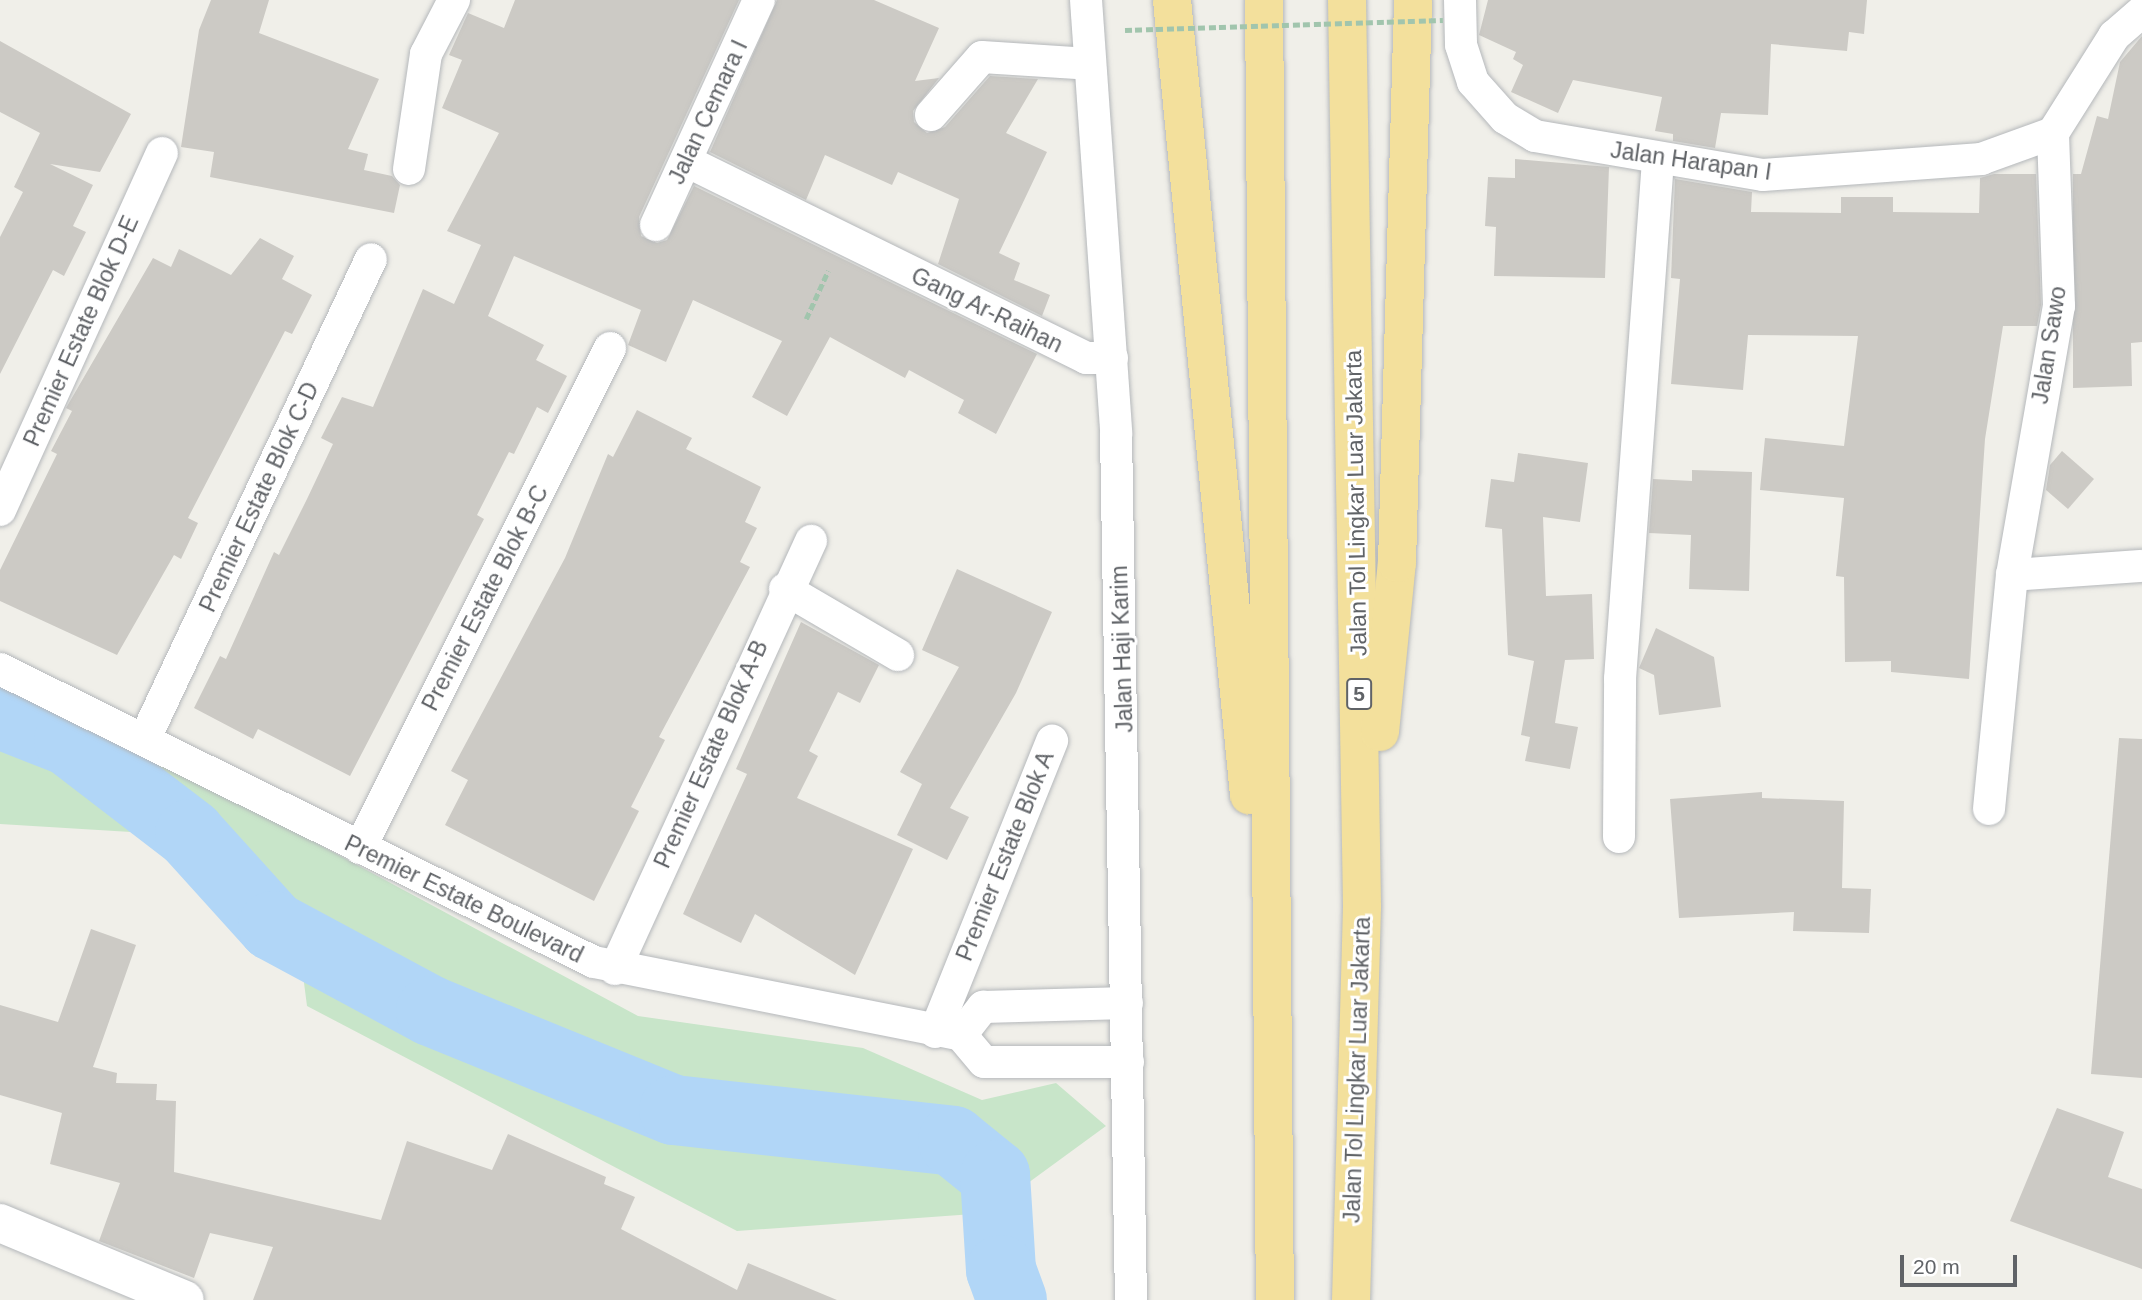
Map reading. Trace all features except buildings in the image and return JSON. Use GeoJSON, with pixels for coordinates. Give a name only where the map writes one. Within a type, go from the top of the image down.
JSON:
{"type":"FeatureCollection","features":[{"type":"Feature","properties":{"kind":"highway"},"geometry":{"type":"LineString","coordinates":[[1172,0],[1274,1045]]}},
{"type":"Feature","properties":{"kind":"highway"},"geometry":{"type":"LineString","coordinates":[[1264,0],[1275,1300]]}},
{"type":"Feature","properties":{"kind":"highway","name":"Jalan Tol Lingkar Luar Jakarta"},"geometry":{"type":"LineString","coordinates":[[1347,0],[1362,907],[1350,1300]]}},
{"type":"Feature","properties":{"kind":"highway"},"geometry":{"type":"LineString","coordinates":[[1362,907],[1397,563],[1439,7]]}},
{"type":"Feature","properties":{"kind":"main road"},"geometry":{"type":"LineString","coordinates":[[0,1223],[185,1300]]}},
{"type":"Feature","properties":{"kind":"street"},"geometry":{"type":"LineString","coordinates":[[409,169],[426,54],[454,0]]}},
{"type":"Feature","properties":{"kind":"street","name":"Jalan Cemara I"},"geometry":{"type":"LineString","coordinates":[[656,225],[759,0]]}},
{"type":"Feature","properties":{"kind":"street","name":"Jalan Haji Karim"},"geometry":{"type":"LineString","coordinates":[[1086,0],[1112,358],[1131,1300]]}},
{"type":"Feature","properties":{"kind":"street","name":"Jalan Harapan I"},"geometry":{"type":"LineString","coordinates":[[1439,7],[1466,65],[1505,118],[1535,136],[1658,160],[1763,175],[1903,168],[1981,159],[2053,133]]}},
{"type":"Feature","properties":{"kind":"street"},"geometry":{"type":"LineString","coordinates":[[2053,133],[2114,36],[2142,12]]}},
{"type":"Feature","properties":{"kind":"street"},"geometry":{"type":"LineString","coordinates":[[931,115],[982,57],[1089,64]]}},
{"type":"Feature","properties":{"kind":"street","name":"Jalan Sawo"},"geometry":{"type":"LineString","coordinates":[[1989,809],[2012,575],[2059,306],[2062,245],[2053,133]]}},
{"type":"Feature","properties":{"kind":"street","name":"Premier Estate Blok D-E"},"geometry":{"type":"LineString","coordinates":[[0,510],[162,153]]}},
{"type":"Feature","properties":{"kind":"street"},"geometry":{"type":"LineString","coordinates":[[1619,837],[1620,679],[1658,160]]}},
{"type":"Feature","properties":{"kind":"street","name":"Gang Ar-Raihan"},"geometry":{"type":"LineString","coordinates":[[686,161],[1086,358],[1112,358]]}},
{"type":"Feature","properties":{"kind":"street","name":"Premier Estate Blok C-D"},"geometry":{"type":"LineString","coordinates":[[146,736],[372,259]]}},
{"type":"Feature","properties":{"kind":"street","name":"Premier Estate Blok B-C"},"geometry":{"type":"LineString","coordinates":[[360,848],[610,348]]}},
{"type":"Feature","properties":{"kind":"street","name":"Premier Estate Blok A-B"},"geometry":{"type":"LineString","coordinates":[[615,969],[786,589],[811,541]]}},
{"type":"Feature","properties":{"kind":"street"},"geometry":{"type":"LineString","coordinates":[[2012,575],[2142,566]]}},
{"type":"Feature","properties":{"kind":"street"},"geometry":{"type":"LineString","coordinates":[[786,589],[898,655]]}},
{"type":"Feature","properties":{"kind":"street","name":"Premier Estate Boulevard"},"geometry":{"type":"LineString","coordinates":[[0,668],[146,736],[360,848],[615,969],[948,1034]]}},
{"type":"Feature","properties":{"kind":"street","name":"Premier Estate Blok A"},"geometry":{"type":"LineString","coordinates":[[948,1034],[958,972],[1052,741]]}},
{"type":"Feature","properties":{"kind":"street"},"geometry":{"type":"LineString","coordinates":[[1127,1003],[983,1007],[948,1034],[984,1062],[1128,1062]]}},
{"type":"Feature","properties":{"kind":"path"},"geometry":{"type":"LineString","coordinates":[[1125,30],[1439,7]]}},
{"type":"Feature","properties":{"kind":"path"},"geometry":{"type":"LineString","coordinates":[[806,319],[854,244]]}},
{"type":"Feature","properties":{"kind":"green space"},"geometry":{"type":"Polygon","coordinates":[[[0,673],[638,1016],[863,1048],[982,1100],[1056,1083],[1106,1126],[987,1213],[737,1231],[307,1006],[300,952],[131,832],[0,824],[0,673]]]}},
{"type":"Feature","properties":{"kind":"waterway"},"geometry":{"type":"LineString","coordinates":[[0,714],[69,741],[190,834],[273,926],[431,1011],[674,1110],[953,1141],[995,1175],[1001,1270],[1012,1300]]}}]}
